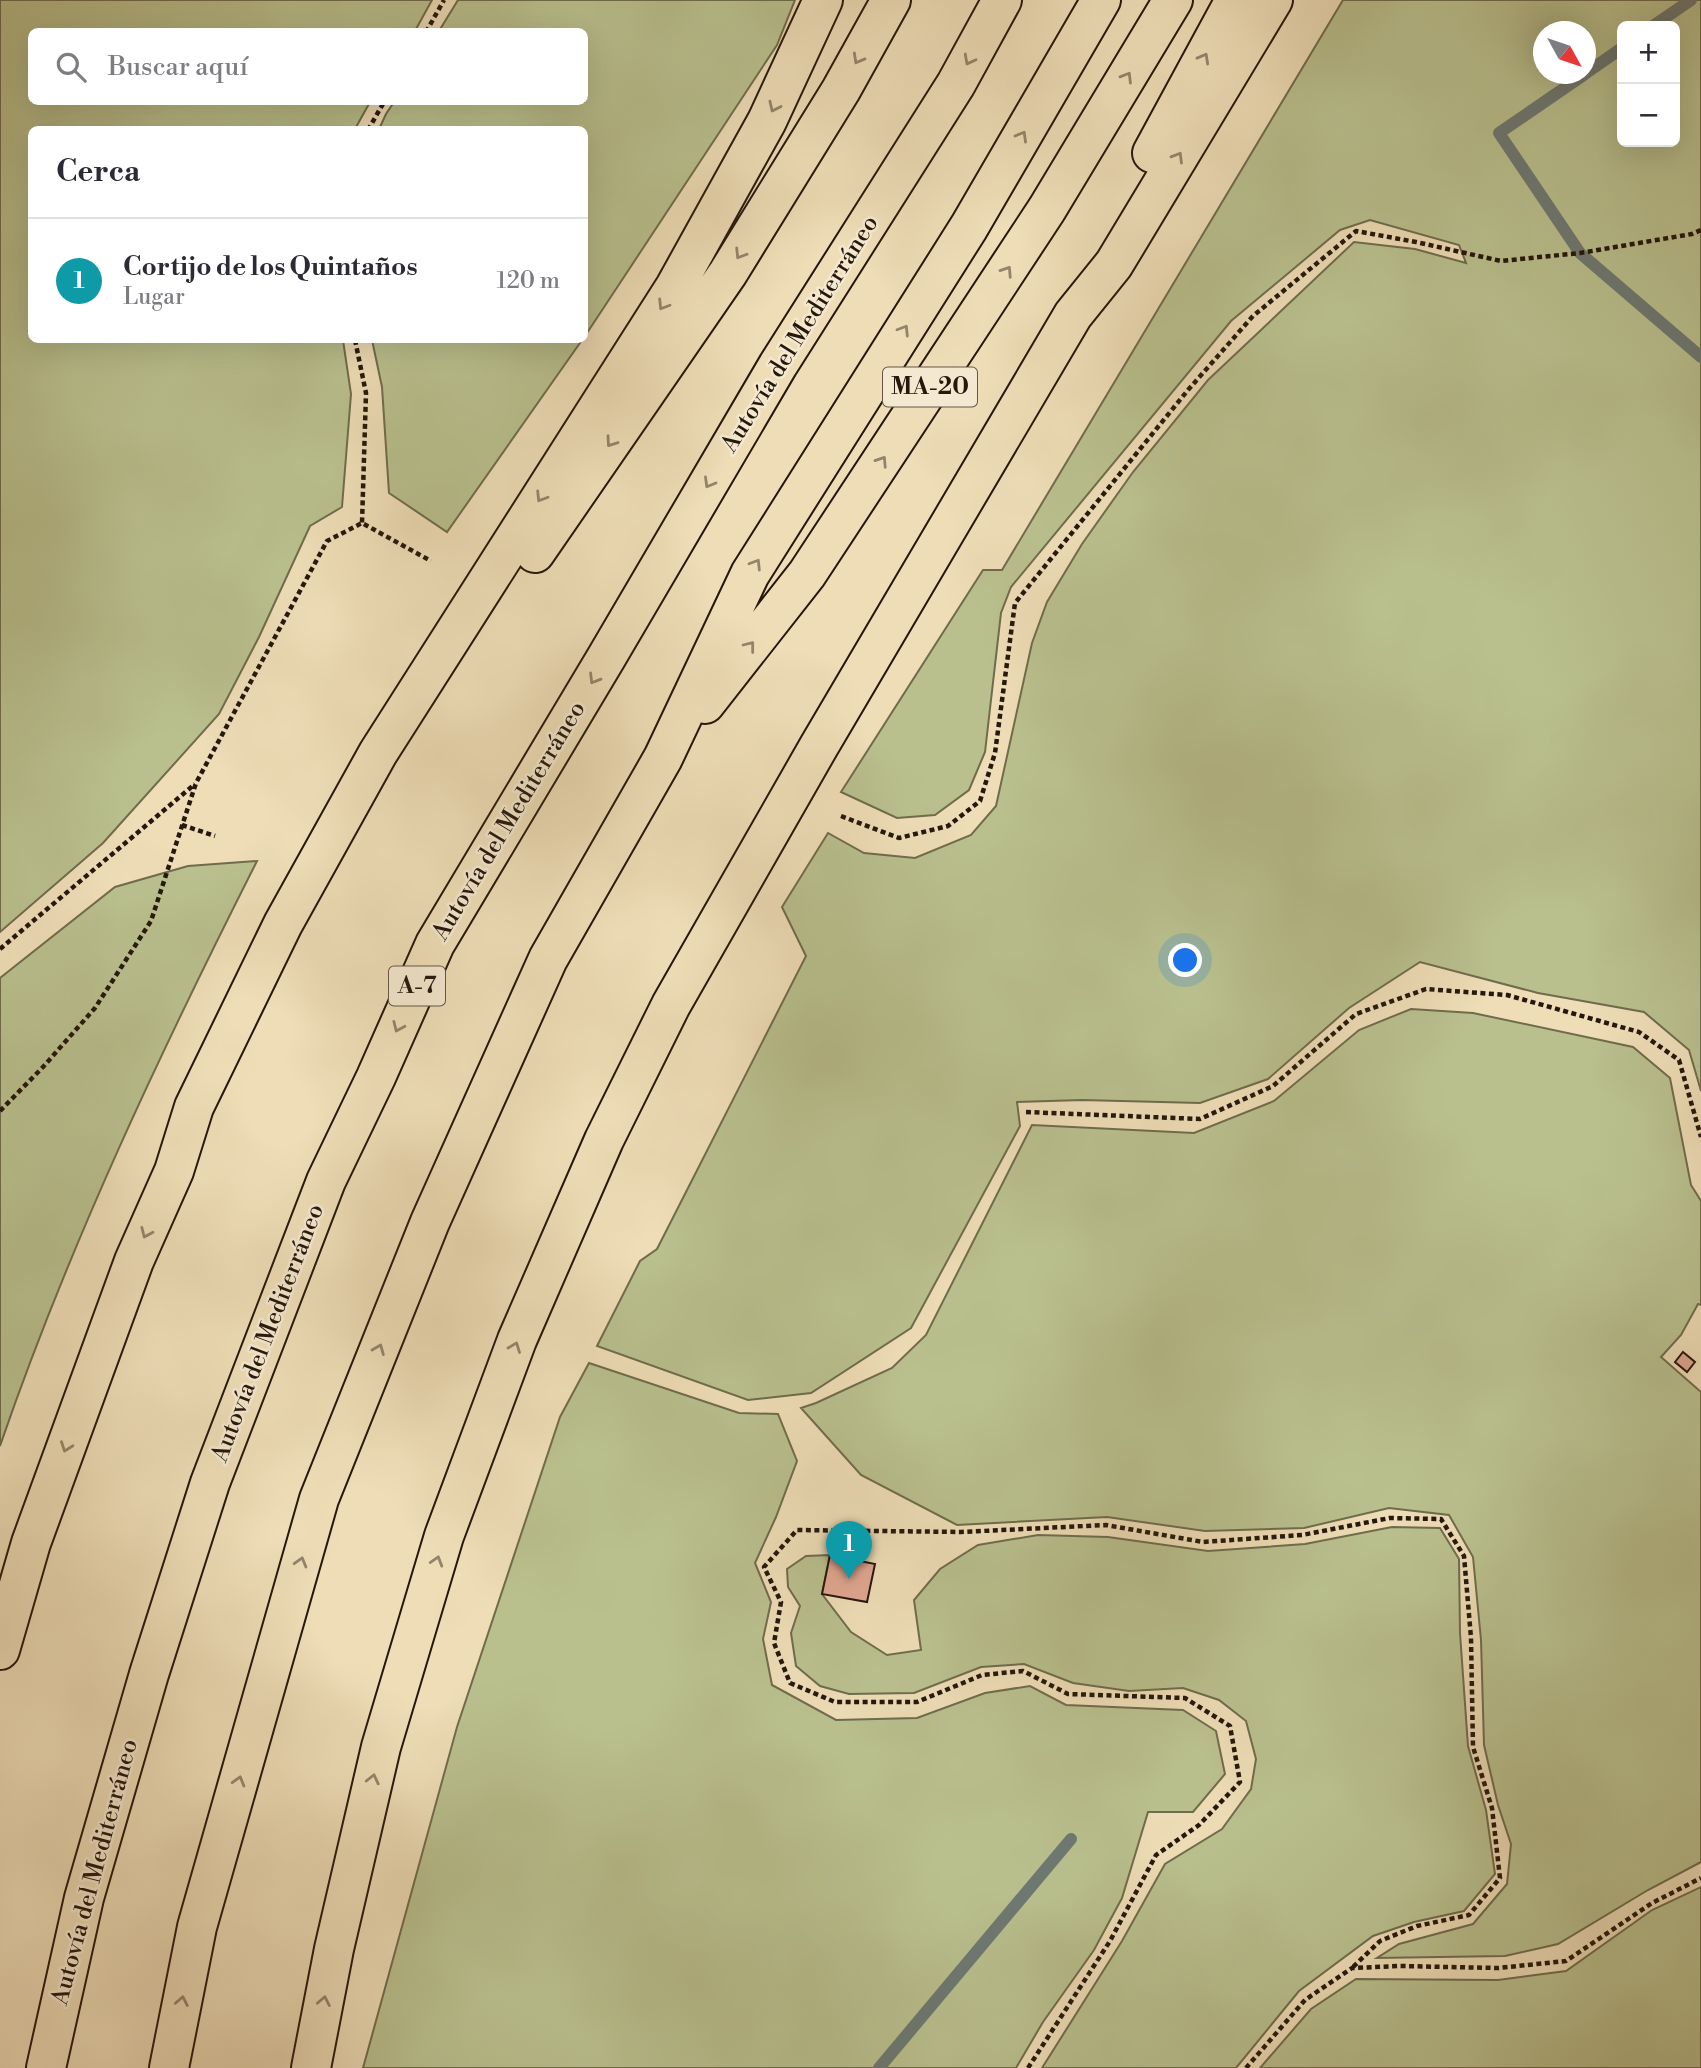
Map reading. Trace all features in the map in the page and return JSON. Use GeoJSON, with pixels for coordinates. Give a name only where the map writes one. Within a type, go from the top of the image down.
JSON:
{"type":"FeatureCollection","features":[{"type":"Feature","properties":{"kind":"highway"},"geometry":{"type":"LineString","coordinates":[[0,1650],[31,1543],[134,1261],[174,1171],[194,1107],[283,925],[377,753],[675,287],[767,121],[823,0]]}},
{"type":"Feature","properties":{"kind":"highway"},"geometry":{"type":"LineString","coordinates":[[174,1171],[208,1116],[300,936],[396,765],[526,565],[728,273],[841,90],[891,0]]}},
{"type":"Feature","properties":{"kind":"highway","name":"Autovía del Mediterráneo"},"geometry":{"type":"LineString","coordinates":[[47,2068],[84,1898],[149,1674],[210,1483],[326,1181],[436,944],[778,366],[956,84],[1002,0]]}},
{"type":"Feature","properties":{"kind":"highway"},"geometry":{"type":"LineString","coordinates":[[169,2068],[197,1927],[319,1499],[430,1222],[548,959],[663,758],[750,573],[969,227],[1101,0]]}},
{"type":"Feature","properties":{"kind":"highway","name":"MA-20"},"geometry":{"type":"LineString","coordinates":[[663,758],[807,574],[1047,209],[1173,0]]}},
{"type":"Feature","properties":{"kind":"highway"},"geometry":{"type":"LineString","coordinates":[[1073,315],[1098,251],[1236,0]]}},
{"type":"Feature","properties":{"kind":"highway"},"geometry":{"type":"LineString","coordinates":[[311,2068],[334,1949],[381,1747],[444,1536],[517,1340],[604,1140],[671,1005],[826,734],[1073,315],[1114,264],[1273,0]]}},
{"type":"Feature","properties":{"kind":"path"},"geometry":{"type":"LineString","coordinates":[[428,28],[444,0]]}},
{"type":"Feature","properties":{"kind":"path"},"geometry":{"type":"LineString","coordinates":[[370,126],[382,105]]}},
{"type":"Feature","properties":{"kind":"path"},"geometry":{"type":"LineString","coordinates":[[841,816],[899,838],[948,826],[980,801],[995,753],[1014,603],[1188,390],[1253,316],[1356,231],[1501,261],[1580,253],[1692,234],[1701,230]]}},
{"type":"Feature","properties":{"kind":"path"},"geometry":{"type":"LineString","coordinates":[[356,343],[366,393],[362,523]]}},
{"type":"Feature","properties":{"kind":"path"},"geometry":{"type":"LineString","coordinates":[[362,523],[431,561]]}},
{"type":"Feature","properties":{"kind":"path"},"geometry":{"type":"LineString","coordinates":[[0,1111],[95,1009],[151,921],[196,783],[327,541],[362,523]]}},
{"type":"Feature","properties":{"kind":"path"},"geometry":{"type":"LineString","coordinates":[[0,949],[196,783]]}},
{"type":"Feature","properties":{"kind":"path"},"geometry":{"type":"LineString","coordinates":[[182,825],[215,836]]}},
{"type":"Feature","properties":{"kind":"path"},"geometry":{"type":"LineString","coordinates":[[1026,1112],[1200,1119],[1273,1086],[1356,1014],[1426,989],[1507,995],[1639,1032],[1679,1060],[1701,1137]]}},
{"type":"Feature","properties":{"kind":"path"},"geometry":{"type":"LineString","coordinates":[[1028,2068],[1110,1941],[1156,1855],[1199,1825],[1240,1782],[1230,1726],[1185,1698],[1069,1694],[1023,1671],[982,1675],[918,1702],[835,1702],[790,1682],[774,1643],[781,1602],[764,1567],[797,1530],[961,1532],[1106,1525],[1203,1542],[1302,1535],[1390,1518],[1441,1519],[1464,1556],[1471,1638],[1473,1747],[1492,1808],[1500,1878],[1469,1915],[1417,1926],[1380,1941],[1352,1968],[1305,2000],[1246,2068]]}},
{"type":"Feature","properties":{"kind":"path"},"geometry":{"type":"LineString","coordinates":[[1352,1968],[1498,1968],[1566,1961],[1652,1903],[1701,1878]]}},
{"type":"Feature","properties":{"kind":"green space"},"geometry":{"type":"Polygon","coordinates":[[[0,0],[432,0],[417,28],[28,28],[28,105],[368,105],[357,126],[28,126],[28,343],[343,343],[351,394],[342,507],[310,526],[259,637],[219,714],[103,843],[0,932],[0,0]]]}},
{"type":"Feature","properties":{"kind":"green space"},"geometry":{"type":"Polygon","coordinates":[[[458,0],[795,0],[777,45],[588,331],[588,126],[380,126],[392,105],[588,105],[588,28],[441,28],[458,0]]]}},
{"type":"Feature","properties":{"kind":"green space"},"geometry":{"type":"Polygon","coordinates":[[[1343,0],[1701,0],[1701,1091],[1689,1050],[1644,1012],[1538,993],[1420,962],[1349,1008],[1268,1079],[1200,1103],[1082,1100],[1017,1102],[1020,1126],[911,1328],[811,1393],[748,1400],[597,1346],[640,1261],[657,1249],[806,956],[782,907],[828,833],[864,853],[915,858],[971,835],[996,806],[1032,643],[1047,602],[1082,544],[1133,472],[1208,380],[1354,242],[1415,249],[1466,263],[1459,245],[1370,220],[1340,230],[1231,321],[1011,587],[1001,613],[985,752],[969,790],[935,815],[897,818],[841,792],[983,570],[1002,570],[1343,0]]]}},
{"type":"Feature","properties":{"kind":"green space"},"geometry":{"type":"Polygon","coordinates":[[[373,343],[580,343],[447,532],[389,493],[382,387],[373,343]]]}},
{"type":"Feature","properties":{"kind":"green space"},"geometry":{"type":"Polygon","coordinates":[[[257,861],[118,1149],[56,1297],[0,1446],[0,978],[115,887],[188,866],[257,861]]]}},
{"type":"Feature","properties":{"kind":"green space"},"geometry":{"type":"Polygon","coordinates":[[[1411,1009],[1473,1013],[1633,1047],[1670,1078],[1691,1185],[1701,1201],[1701,1305],[1698,1304],[1681,1335],[1661,1357],[1701,1392],[1701,1862],[1558,1944],[1505,1956],[1377,1958],[1399,1944],[1473,1924],[1507,1884],[1511,1844],[1498,1805],[1484,1745],[1481,1640],[1473,1557],[1449,1515],[1389,1508],[1304,1528],[1205,1531],[1107,1517],[957,1525],[861,1475],[801,1408],[892,1368],[926,1335],[1032,1125],[1194,1133],[1274,1101],[1359,1030],[1411,1009]]]}},
{"type":"Feature","properties":{"kind":"green space"},"geometry":{"type":"Polygon","coordinates":[[[589,1363],[739,1413],[778,1414],[797,1461],[755,1563],[771,1602],[763,1639],[772,1685],[836,1720],[917,1718],[985,1693],[1030,1686],[1066,1705],[1183,1710],[1216,1731],[1225,1774],[1193,1812],[1148,1812],[1122,1898],[1094,1950],[1043,2022],[1016,2068],[363,2068],[457,1727],[560,1417],[589,1363]]]}},
{"type":"Feature","properties":{"kind":"green space"},"geometry":{"type":"Polygon","coordinates":[[[1392,1527],[1440,1528],[1459,1559],[1460,1633],[1468,1746],[1486,1810],[1495,1874],[1464,1911],[1414,1922],[1373,1936],[1299,1991],[1236,2068],[1042,2068],[1122,1941],[1165,1864],[1222,1829],[1251,1789],[1256,1759],[1246,1721],[1219,1700],[1183,1688],[1129,1691],[1073,1683],[1024,1664],[981,1667],[914,1693],[849,1694],[820,1686],[796,1666],[791,1633],[800,1606],[788,1587],[787,1569],[806,1556],[830,1555],[822,1594],[851,1632],[887,1655],[921,1650],[914,1600],[940,1569],[978,1545],[1038,1535],[1108,1537],[1208,1551],[1305,1544],[1392,1527]]]}},
{"type":"Feature","properties":{"kind":"green space"},"geometry":{"type":"Polygon","coordinates":[[[1701,1887],[1701,2068],[1260,2068],[1311,2009],[1356,1979],[1498,1980],[1566,1971],[1652,1910],[1701,1887]]]}},
{"type":"Feature","properties":{"kind":"building"},"geometry":{"type":"Polygon","coordinates":[[[1683,1352],[1695,1362],[1687,1372],[1675,1362],[1683,1352]]]}},
{"type":"Feature","properties":{"kind":"building"},"geometry":{"type":"Polygon","coordinates":[[[830,1555],[875,1564],[867,1602],[822,1594],[830,1555]]]}},
{"type":"Feature","properties":{"kind":"waterway"},"geometry":{"type":"LineString","coordinates":[[1660,21],[1691,0]]}},
{"type":"Feature","properties":{"kind":"waterway"},"geometry":{"type":"LineString","coordinates":[[1596,66],[1617,51]]}},
{"type":"Feature","properties":{"kind":"waterway"},"geometry":{"type":"LineString","coordinates":[[1570,84],[1499,133],[1580,253],[1701,357]]}},
{"type":"Feature","properties":{"kind":"waterway"},"geometry":{"type":"LineString","coordinates":[[879,2068],[1071,1839]]}},
{"type":"Feature","properties":{"kind":"place","name":"Cortijo de los Quintaños"},"geometry":{"type":"Point","coordinates":[849,1579]}}]}
